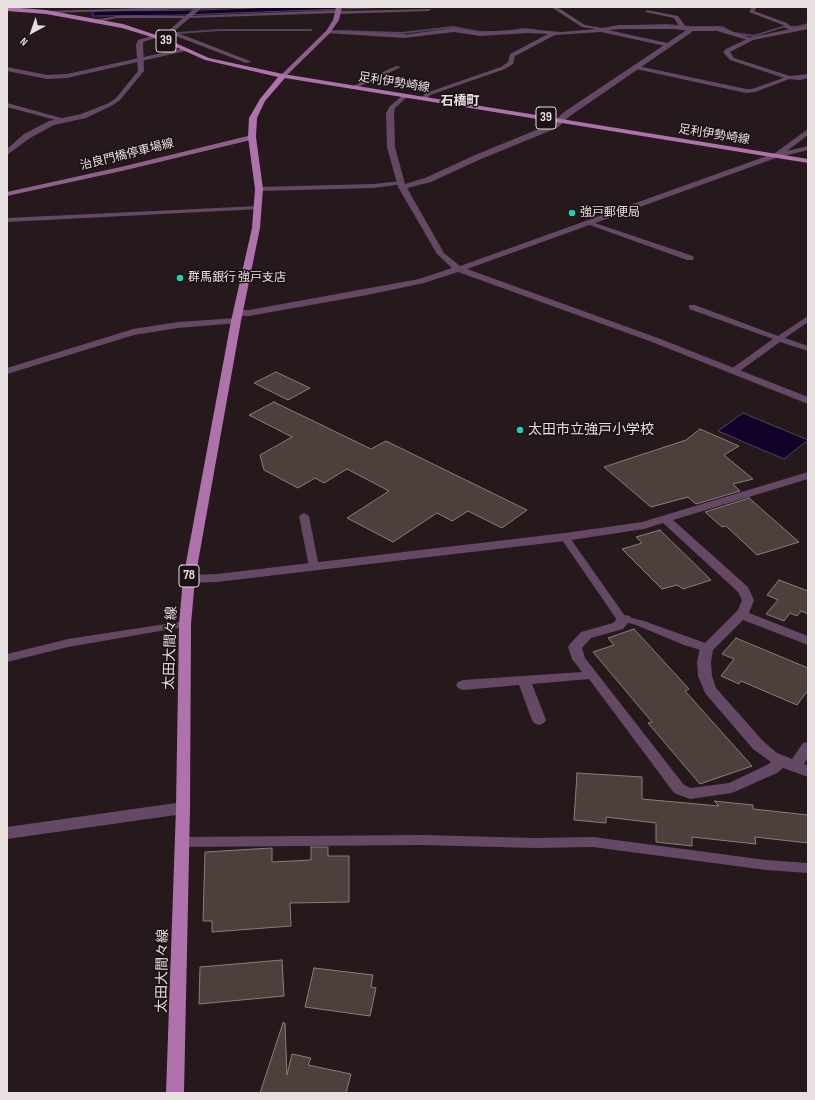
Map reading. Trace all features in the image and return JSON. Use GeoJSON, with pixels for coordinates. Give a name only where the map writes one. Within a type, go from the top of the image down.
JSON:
{"type":"FeatureCollection","features":[{"type":"Feature","properties":{"kind":"main road","name":"足利伊勢崎線"},"geometry":{"type":"LineString","coordinates":[[7,9],[46,12],[97,20],[156,36],[184,50],[224,64],[284,76],[808,161]]}},
{"type":"Feature","properties":{"kind":"main road"},"geometry":{"type":"LineString","coordinates":[[284,76],[328,32],[336,20],[339,10]]}},
{"type":"Feature","properties":{"kind":"main road","name":"太田大間々線"},"geometry":{"type":"LineString","coordinates":[[175,1093],[183,808],[185,624],[189,579],[256,228],[259,188],[252,137],[253,118],[262,100],[284,76]]}},
{"type":"Feature","properties":{"kind":"main road","name":"治良門橋停車場線"},"geometry":{"type":"LineString","coordinates":[[7,194],[126,168],[252,137]]}},
{"type":"Feature","properties":{"kind":"street"},"geometry":{"type":"LineString","coordinates":[[7,153],[27,136],[52,123],[83,116],[118,100],[141,71],[140,41],[170,32],[199,8]]}},
{"type":"Feature","properties":{"kind":"street"},"geometry":{"type":"LineString","coordinates":[[808,27],[751,39],[726,52],[732,59],[789,78],[808,76]]}},
{"type":"Feature","properties":{"kind":"street"},"geometry":{"type":"LineString","coordinates":[[401,185],[417,184],[428,180],[478,157],[547,129],[690,31],[686,28]]}},
{"type":"Feature","properties":{"kind":"street"},"geometry":{"type":"LineString","coordinates":[[792,30],[802,35]]}},
{"type":"Feature","properties":{"kind":"street"},"geometry":{"type":"LineString","coordinates":[[328,32],[404,36]]}},
{"type":"Feature","properties":{"kind":"street"},"geometry":{"type":"LineString","coordinates":[[405,96],[392,107],[390,113],[391,147],[401,185],[441,254],[458,269],[655,340],[808,401]]}},
{"type":"Feature","properties":{"kind":"street"},"geometry":{"type":"LineString","coordinates":[[774,156],[808,130]]}},
{"type":"Feature","properties":{"kind":"street"},"geometry":{"type":"LineString","coordinates":[[7,371],[133,332],[178,324],[238,317],[249,313],[367,292],[421,280],[458,269],[589,223],[774,156],[808,148]]}},
{"type":"Feature","properties":{"kind":"street"},"geometry":{"type":"LineString","coordinates":[[189,579],[218,578],[314,567],[566,537],[644,525],[808,475]]}},
{"type":"Feature","properties":{"kind":"street"},"geometry":{"type":"LineString","coordinates":[[665,519],[744,590],[748,600],[740,614],[721,636],[707,648],[704,662],[705,676],[710,690],[758,745],[772,757],[795,766]]}},
{"type":"Feature","properties":{"kind":"street"},"geometry":{"type":"LineString","coordinates":[[740,614],[808,641]]}},
{"type":"Feature","properties":{"kind":"street"},"geometry":{"type":"LineString","coordinates":[[625,619],[618,626],[586,635],[575,647],[579,659],[679,789],[690,794],[732,788],[772,769],[795,766],[808,747]]}},
{"type":"Feature","properties":{"kind":"street"},"geometry":{"type":"LineString","coordinates":[[463,685],[584,676],[592,674]]}},
{"type":"Feature","properties":{"kind":"street"},"geometry":{"type":"LineString","coordinates":[[524,680],[539,720]]}},
{"type":"Feature","properties":{"kind":"street"},"geometry":{"type":"LineString","coordinates":[[7,833],[155,810],[183,808]]}},
{"type":"Feature","properties":{"kind":"lane"},"geometry":{"type":"LineString","coordinates":[[46,12],[110,8],[230,7]]}},
{"type":"Feature","properties":{"kind":"lane"},"geometry":{"type":"LineString","coordinates":[[553,7],[584,26],[594,26],[601,30],[670,45]]}},
{"type":"Feature","properties":{"kind":"lane"},"geometry":{"type":"LineString","coordinates":[[755,7],[750,11],[785,24],[792,30]]}},
{"type":"Feature","properties":{"kind":"lane"},"geometry":{"type":"LineString","coordinates":[[97,20],[116,17],[189,16],[339,10],[429,10]]}},
{"type":"Feature","properties":{"kind":"lane"},"geometry":{"type":"LineString","coordinates":[[647,11],[676,17],[681,25],[686,28]]}},
{"type":"Feature","properties":{"kind":"lane"},"geometry":{"type":"LineString","coordinates":[[404,36],[454,30],[480,34],[528,31],[553,34],[619,28],[668,27],[718,29],[751,39]]}},
{"type":"Feature","properties":{"kind":"lane"},"geometry":{"type":"LineString","coordinates":[[170,32],[248,62]]}},
{"type":"Feature","properties":{"kind":"lane"},"geometry":{"type":"LineString","coordinates":[[422,98],[428,94],[502,68],[511,63],[512,55],[553,34]]}},
{"type":"Feature","properties":{"kind":"lane"},"geometry":{"type":"LineString","coordinates":[[7,69],[47,77],[67,76],[184,50]]}},
{"type":"Feature","properties":{"kind":"lane"},"geometry":{"type":"LineString","coordinates":[[354,87],[398,67]]}},
{"type":"Feature","properties":{"kind":"lane"},"geometry":{"type":"LineString","coordinates":[[638,68],[746,91],[753,91],[789,78]]}},
{"type":"Feature","properties":{"kind":"lane"},"geometry":{"type":"LineString","coordinates":[[7,105],[63,120]]}},
{"type":"Feature","properties":{"kind":"lane"},"geometry":{"type":"LineString","coordinates":[[259,188],[401,185]]}},
{"type":"Feature","properties":{"kind":"lane"},"geometry":{"type":"LineString","coordinates":[[7,220],[258,208]]}},
{"type":"Feature","properties":{"kind":"lane"},"geometry":{"type":"LineString","coordinates":[[589,223],[690,258]]}},
{"type":"Feature","properties":{"kind":"lane"},"geometry":{"type":"LineString","coordinates":[[692,307],[808,349]]}},
{"type":"Feature","properties":{"kind":"lane"},"geometry":{"type":"LineString","coordinates":[[734,371],[808,318]]}},
{"type":"Feature","properties":{"kind":"lane"},"geometry":{"type":"LineString","coordinates":[[304,516],[314,567]]}},
{"type":"Feature","properties":{"kind":"lane"},"geometry":{"type":"LineString","coordinates":[[566,537],[620,618],[640,623],[707,648]]}},
{"type":"Feature","properties":{"kind":"lane"},"geometry":{"type":"LineString","coordinates":[[7,658],[68,643],[185,624]]}},
{"type":"Feature","properties":{"kind":"lane"},"geometry":{"type":"LineString","coordinates":[[181,842],[421,840],[593,842],[766,865],[808,868]]}},
{"type":"Feature","properties":{"kind":"shaded area"},"geometry":{"type":"Polygon","coordinates":[[[274,7],[393,7],[182,15],[92,16],[94,11],[203,10],[274,7]]]}},
{"type":"Feature","properties":{"kind":"shaded area"},"geometry":{"type":"Polygon","coordinates":[[[743,413],[808,440],[784,459],[718,431],[743,413]]]}},
{"type":"Feature","properties":{"kind":"building"},"geometry":{"type":"Polygon","coordinates":[[[276,372],[310,388],[288,400],[254,383],[276,372]]]}},
{"type":"Feature","properties":{"kind":"building"},"geometry":{"type":"Polygon","coordinates":[[[274,402],[371,449],[386,441],[527,510],[502,528],[468,511],[452,521],[437,513],[393,542],[347,518],[389,491],[347,469],[324,483],[315,478],[298,488],[264,470],[260,455],[292,437],[249,415],[274,402]]]}},
{"type":"Feature","properties":{"kind":"building"},"geometry":{"type":"Polygon","coordinates":[[[700,429],[739,446],[724,455],[753,479],[733,484],[740,491],[696,504],[688,497],[651,507],[604,467],[686,440],[700,429]]]}},
{"type":"Feature","properties":{"kind":"building"},"geometry":{"type":"Polygon","coordinates":[[[749,498],[799,542],[757,555],[726,526],[722,527],[705,512],[749,498]]]}},
{"type":"Feature","properties":{"kind":"building"},"geometry":{"type":"Polygon","coordinates":[[[660,530],[711,580],[683,589],[677,585],[662,589],[622,549],[642,543],[636,537],[660,530]]]}},
{"type":"Feature","properties":{"kind":"building"},"geometry":{"type":"Polygon","coordinates":[[[779,580],[808,591],[808,614],[801,611],[797,616],[790,613],[784,621],[766,614],[778,600],[767,595],[779,580]]]}},
{"type":"Feature","properties":{"kind":"building"},"geometry":{"type":"Polygon","coordinates":[[[634,629],[689,689],[685,691],[752,766],[700,784],[648,723],[652,722],[593,652],[614,645],[608,638],[634,629]]]}},
{"type":"Feature","properties":{"kind":"building"},"geometry":{"type":"Polygon","coordinates":[[[736,638],[808,668],[808,690],[797,705],[741,681],[739,684],[721,676],[734,659],[722,654],[736,638]]]}},
{"type":"Feature","properties":{"kind":"building"},"geometry":{"type":"Polygon","coordinates":[[[577,773],[642,777],[642,799],[719,806],[714,801],[753,805],[753,809],[808,815],[808,843],[755,837],[756,844],[692,837],[692,846],[656,842],[656,823],[606,817],[606,823],[574,820],[577,773]]]}},
{"type":"Feature","properties":{"kind":"building"},"geometry":{"type":"Polygon","coordinates":[[[311,847],[328,847],[328,856],[349,856],[349,902],[290,903],[291,926],[212,932],[212,921],[203,921],[205,852],[272,848],[272,862],[311,860],[311,847]]]}},
{"type":"Feature","properties":{"kind":"building"},"geometry":{"type":"Polygon","coordinates":[[[282,960],[284,996],[199,1004],[200,967],[282,960]]]}},
{"type":"Feature","properties":{"kind":"building"},"geometry":{"type":"Polygon","coordinates":[[[314,968],[373,975],[371,987],[376,988],[370,1016],[305,1007],[314,968]]]}},
{"type":"Feature","properties":{"kind":"building"},"geometry":{"type":"Polygon","coordinates":[[[283,1023],[285,1023],[287,1075],[292,1054],[311,1058],[308,1065],[351,1074],[346,1093],[260,1093],[283,1023]]]}},
{"type":"Feature","properties":{"kind":"waterway"},"geometry":{"type":"LineString","coordinates":[[631,26],[666,25],[722,27],[733,33],[754,36],[782,27],[797,27],[808,24]]}},
{"type":"Feature","properties":{"kind":"waterway"},"geometry":{"type":"LineString","coordinates":[[338,31],[402,33],[453,27],[480,32],[493,32]]}},
{"type":"Feature","properties":{"kind":"waterway"},"geometry":{"type":"LineString","coordinates":[[510,31],[522,29],[535,30]]}},
{"type":"Feature","properties":{"kind":"waterway"},"geometry":{"type":"LineString","coordinates":[[178,33],[219,30],[311,30]]}},
{"type":"Feature","properties":{"kind":"place","name":"強戸郵便局"},"geometry":{"type":"Point","coordinates":[572,213]}},
{"type":"Feature","properties":{"kind":"place","name":"群馬銀行 強戸支店"},"geometry":{"type":"Point","coordinates":[180,278]}},
{"type":"Feature","properties":{"kind":"place","name":"太田市立強戸小学校"},"geometry":{"type":"Point","coordinates":[520,430]}},
{"type":"Feature","properties":{"kind":"district","name":"石橋町"},"geometry":{"type":"Point","coordinates":[460,102]}}]}
